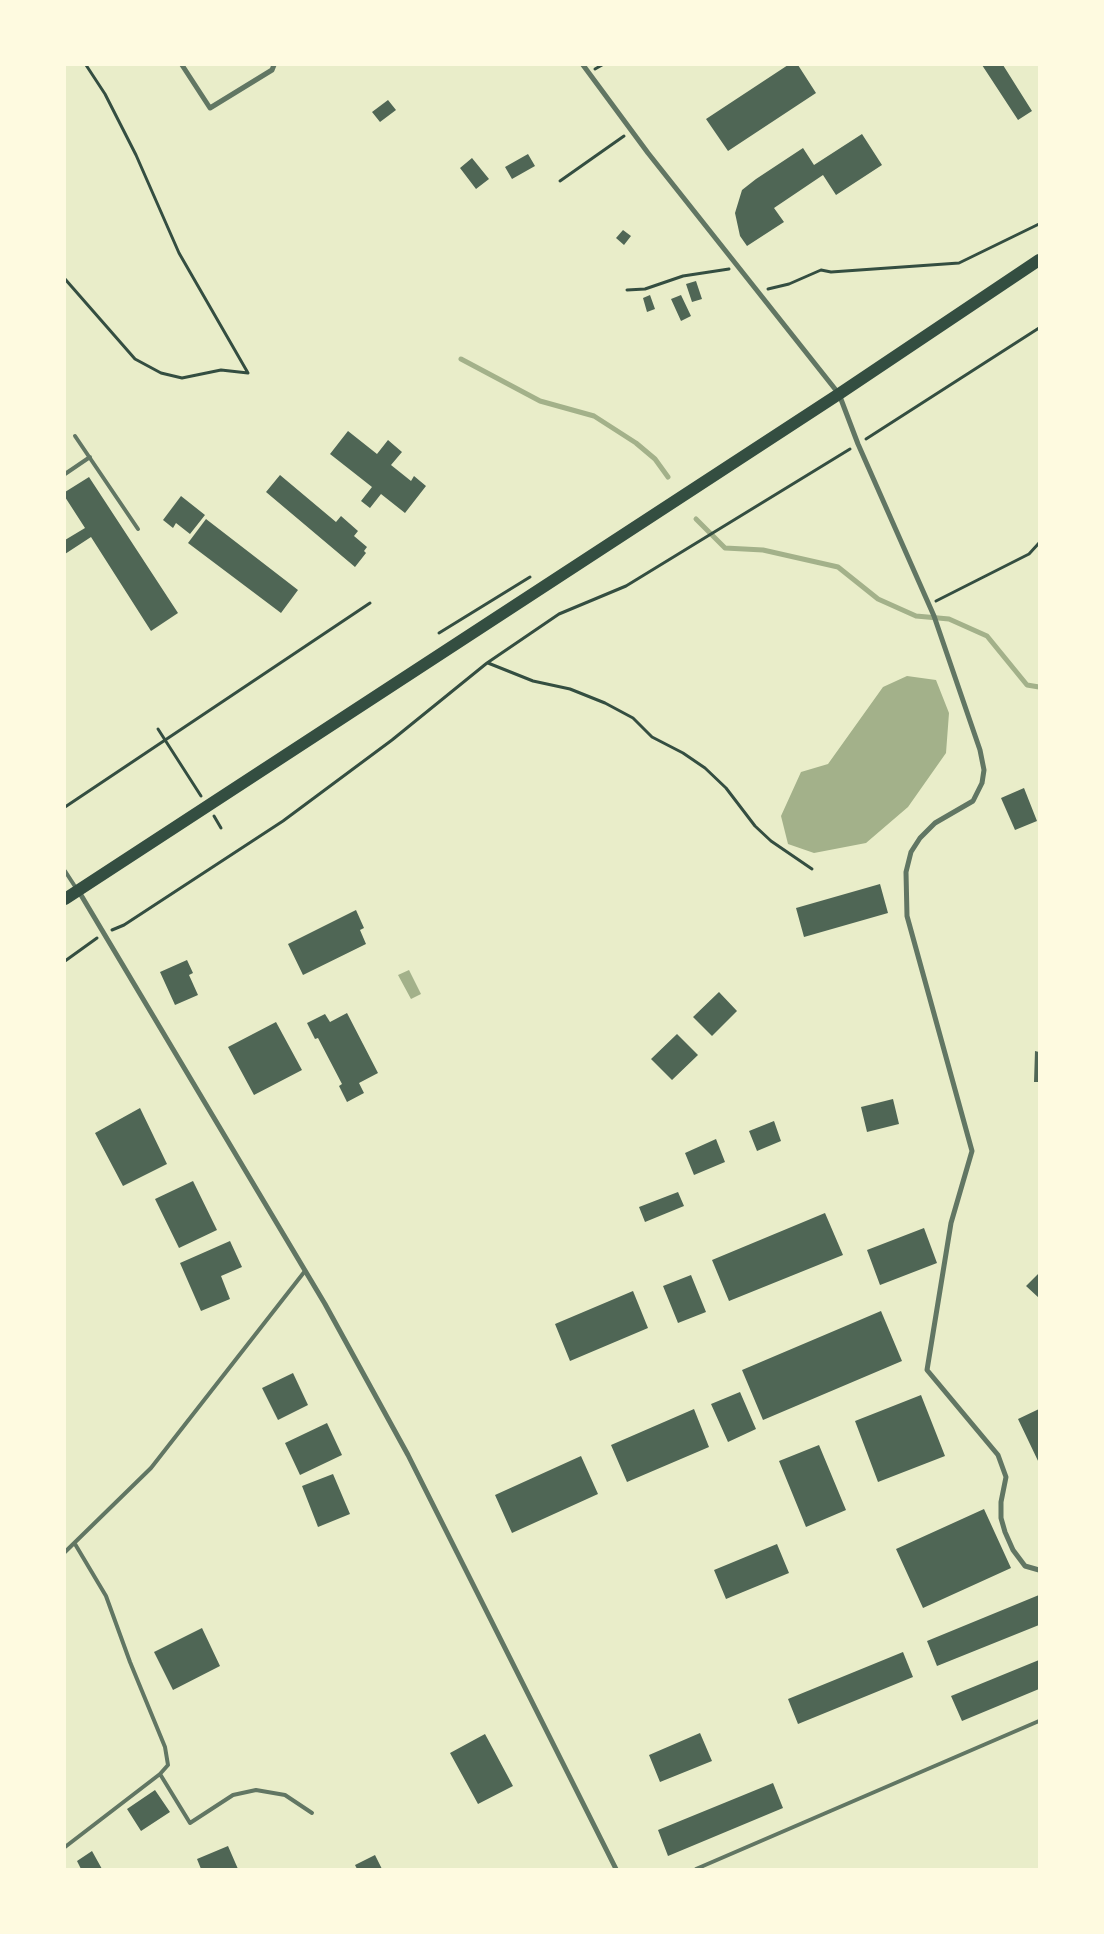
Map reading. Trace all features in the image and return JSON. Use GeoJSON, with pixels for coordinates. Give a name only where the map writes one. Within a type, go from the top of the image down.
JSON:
{"type":"FeatureCollection","features":[{"type":"Feature","properties":{"kind":"main road"},"geometry":{"type":"LineString","coordinates":[[65,899],[839,394],[1039,260]]}},
{"type":"Feature","properties":{"kind":"street"},"geometry":{"type":"LineString","coordinates":[[182,65],[210,108],[272,70],[274,65]]}},
{"type":"Feature","properties":{"kind":"street"},"geometry":{"type":"LineString","coordinates":[[584,65],[631,132],[839,394],[858,444],[930,605],[980,750],[984,770],[982,783],[973,801],[936,824],[920,838],[911,852],[906,872],[907,916],[972,1151],[951,1223],[927,1370],[998,1455],[1006,1477],[1001,1502],[1001,1518],[1005,1532],[1013,1550],[1025,1566],[1039,1570]]}},
{"type":"Feature","properties":{"kind":"street"},"geometry":{"type":"LineString","coordinates":[[78,890],[305,1272],[408,1455],[616,1869]]}},
{"type":"Feature","properties":{"kind":"lane"},"geometry":{"type":"LineString","coordinates":[[75,436],[138,529]]}},
{"type":"Feature","properties":{"kind":"lane"},"geometry":{"type":"LineString","coordinates":[[65,474],[90,457]]}},
{"type":"Feature","properties":{"kind":"lane"},"geometry":{"type":"LineString","coordinates":[[65,871],[78,890]]}},
{"type":"Feature","properties":{"kind":"lane"},"geometry":{"type":"LineString","coordinates":[[65,1552],[151,1468],[305,1272]]}},
{"type":"Feature","properties":{"kind":"lane"},"geometry":{"type":"LineString","coordinates":[[65,1846],[160,1774],[168,1765],[166,1746],[106,1596],[75,1544]]}},
{"type":"Feature","properties":{"kind":"lane"},"geometry":{"type":"LineString","coordinates":[[696,1869],[1039,1721]]}},
{"type":"Feature","properties":{"kind":"lane"},"geometry":{"type":"LineString","coordinates":[[160,1774],[190,1823],[233,1795],[256,1790],[285,1795],[312,1813]]}},
{"type":"Feature","properties":{"kind":"path"},"geometry":{"type":"LineString","coordinates":[[65,279],[135,359],[161,373],[182,378],[220,370],[248,373],[179,253],[136,155],[105,94],[86,65]]}},
{"type":"Feature","properties":{"kind":"path"},"geometry":{"type":"LineString","coordinates":[[560,181],[631,132]]}},
{"type":"Feature","properties":{"kind":"path"},"geometry":{"type":"LineString","coordinates":[[768,289],[789,284],[821,270],[840,272],[959,263],[990,250],[1039,224]]}},
{"type":"Feature","properties":{"kind":"path"},"geometry":{"type":"LineString","coordinates":[[627,290],[645,289],[683,276],[740,268]]}},
{"type":"Feature","properties":{"kind":"path"},"geometry":{"type":"LineString","coordinates":[[65,961],[104,934],[124,925],[283,821],[392,740],[487,663],[559,614],[626,586],[858,444],[1039,328]]}},
{"type":"Feature","properties":{"kind":"path"},"geometry":{"type":"LineString","coordinates":[[930,605],[1029,554],[1039,543]]}},
{"type":"Feature","properties":{"kind":"path"},"geometry":{"type":"LineString","coordinates":[[439,633],[537,572]]}},
{"type":"Feature","properties":{"kind":"path"},"geometry":{"type":"LineString","coordinates":[[65,807],[370,603]]}},
{"type":"Feature","properties":{"kind":"path"},"geometry":{"type":"LineString","coordinates":[[487,663],[533,680],[570,689],[605,702],[633,718],[652,737],[683,753],[705,768],[726,788],[755,826],[771,841],[812,869]]}},
{"type":"Feature","properties":{"kind":"path"},"geometry":{"type":"LineString","coordinates":[[158,729],[222,828]]}},
{"type":"Feature","properties":{"kind":"shaded area"},"geometry":{"type":"Polygon","coordinates":[[[907,676],[936,680],[949,713],[946,753],[908,807],[866,843],[814,853],[788,844],[781,816],[801,772],[828,764],[883,687],[907,676]]]}},
{"type":"Feature","properties":{"kind":"shaded area"},"geometry":{"type":"Polygon","coordinates":[[[409,970],[421,994],[411,999],[398,975],[409,970]]]}},
{"type":"Feature","properties":{"kind":"building"},"geometry":{"type":"Polygon","coordinates":[[[788,65],[798,65],[816,93],[728,151],[706,119],[788,65]]]}},
{"type":"Feature","properties":{"kind":"building"},"geometry":{"type":"Polygon","coordinates":[[[982,65],[1003,65],[1032,111],[1018,120],[982,65]]]}},
{"type":"Feature","properties":{"kind":"building"},"geometry":{"type":"Polygon","coordinates":[[[388,100],[396,110],[380,122],[372,112],[388,100]]]}},
{"type":"Feature","properties":{"kind":"building"},"geometry":{"type":"Polygon","coordinates":[[[862,134],[882,165],[836,195],[823,175],[774,208],[784,222],[747,246],[740,236],[735,213],[742,190],[803,148],[814,165],[862,134]]]}},
{"type":"Feature","properties":{"kind":"building"},"geometry":{"type":"Polygon","coordinates":[[[528,154],[535,166],[512,179],[505,167],[528,154]]]}},
{"type":"Feature","properties":{"kind":"building"},"geometry":{"type":"Polygon","coordinates":[[[472,158],[489,179],[476,189],[460,168],[472,158]]]}},
{"type":"Feature","properties":{"kind":"building"},"geometry":{"type":"Polygon","coordinates":[[[623,230],[631,236],[624,245],[616,238],[623,230]]]}},
{"type":"Feature","properties":{"kind":"building"},"geometry":{"type":"Polygon","coordinates":[[[696,281],[702,299],[692,302],[686,284],[696,281]]]}},
{"type":"Feature","properties":{"kind":"building"},"geometry":{"type":"Polygon","coordinates":[[[650,295],[655,309],[647,312],[643,298],[650,295]]]}},
{"type":"Feature","properties":{"kind":"building"},"geometry":{"type":"Polygon","coordinates":[[[681,295],[691,316],[681,321],[671,299],[681,295]]]}},
{"type":"Feature","properties":{"kind":"building"},"geometry":{"type":"Polygon","coordinates":[[[348,431],[377,454],[388,440],[402,452],[391,465],[411,481],[414,476],[426,486],[405,513],[381,494],[370,508],[361,501],[372,487],[330,454],[348,431]]]}},
{"type":"Feature","properties":{"kind":"building"},"geometry":{"type":"Polygon","coordinates":[[[280,475],[336,522],[341,516],[358,531],[354,536],[367,547],[364,551],[366,553],[355,567],[266,492],[280,475]]]}},
{"type":"Feature","properties":{"kind":"building"},"geometry":{"type":"Polygon","coordinates":[[[89,477],[178,613],[151,631],[91,537],[65,554],[65,540],[85,528],[65,497],[65,492],[89,477]]]}},
{"type":"Feature","properties":{"kind":"building"},"geometry":{"type":"Polygon","coordinates":[[[181,496],[205,515],[190,534],[176,523],[173,528],[163,520],[181,496]]]}},
{"type":"Feature","properties":{"kind":"building"},"geometry":{"type":"Polygon","coordinates":[[[206,519],[298,590],[281,613],[188,543],[206,519]]]}},
{"type":"Feature","properties":{"kind":"building"},"geometry":{"type":"Polygon","coordinates":[[[1024,788],[1037,821],[1015,830],[1001,798],[1024,788]]]}},
{"type":"Feature","properties":{"kind":"building"},"geometry":{"type":"Polygon","coordinates":[[[880,884],[888,913],[804,937],[796,908],[880,884]]]}},
{"type":"Feature","properties":{"kind":"building"},"geometry":{"type":"Polygon","coordinates":[[[356,910],[364,928],[360,930],[366,944],[303,975],[288,944],[356,910]]]}},
{"type":"Feature","properties":{"kind":"building"},"geometry":{"type":"Polygon","coordinates":[[[187,960],[193,973],[189,975],[198,995],[175,1005],[160,972],[187,960]]]}},
{"type":"Feature","properties":{"kind":"building"},"geometry":{"type":"Polygon","coordinates":[[[719,992],[737,1011],[712,1036],[693,1017],[719,992]]]}},
{"type":"Feature","properties":{"kind":"building"},"geometry":{"type":"Polygon","coordinates":[[[347,1013],[378,1073],[359,1083],[364,1093],[347,1102],[339,1086],[342,1084],[318,1038],[315,1039],[307,1023],[325,1014],[330,1022],[347,1013]]]}},
{"type":"Feature","properties":{"kind":"building"},"geometry":{"type":"Polygon","coordinates":[[[276,1022],[302,1070],[254,1095],[228,1047],[276,1022]]]}},
{"type":"Feature","properties":{"kind":"building"},"geometry":{"type":"Polygon","coordinates":[[[677,1034],[698,1055],[672,1080],[651,1059],[677,1034]]]}},
{"type":"Feature","properties":{"kind":"building"},"geometry":{"type":"Polygon","coordinates":[[[1035,1051],[1039,1052],[1039,1082],[1034,1082],[1035,1051]]]}},
{"type":"Feature","properties":{"kind":"building"},"geometry":{"type":"Polygon","coordinates":[[[893,1099],[899,1124],[867,1132],[861,1107],[893,1099]]]}},
{"type":"Feature","properties":{"kind":"building"},"geometry":{"type":"Polygon","coordinates":[[[140,1108],[167,1164],[123,1186],[95,1133],[140,1108]]]}},
{"type":"Feature","properties":{"kind":"building"},"geometry":{"type":"Polygon","coordinates":[[[774,1121],[781,1141],[757,1151],[749,1131],[774,1121]]]}},
{"type":"Feature","properties":{"kind":"building"},"geometry":{"type":"Polygon","coordinates":[[[716,1139],[725,1162],[694,1175],[685,1153],[716,1139]]]}},
{"type":"Feature","properties":{"kind":"building"},"geometry":{"type":"Polygon","coordinates":[[[193,1181],[217,1230],[179,1248],[155,1199],[193,1181]]]}},
{"type":"Feature","properties":{"kind":"building"},"geometry":{"type":"Polygon","coordinates":[[[678,1192],[684,1206],[645,1222],[639,1207],[678,1192]]]}},
{"type":"Feature","properties":{"kind":"building"},"geometry":{"type":"Polygon","coordinates":[[[825,1213],[843,1255],[729,1301],[712,1260],[825,1213]]]}},
{"type":"Feature","properties":{"kind":"building"},"geometry":{"type":"Polygon","coordinates":[[[924,1228],[937,1263],[880,1285],[867,1250],[924,1228]]]}},
{"type":"Feature","properties":{"kind":"building"},"geometry":{"type":"Polygon","coordinates":[[[230,1241],[242,1267],[221,1276],[230,1299],[201,1311],[180,1263],[230,1241]]]}},
{"type":"Feature","properties":{"kind":"building"},"geometry":{"type":"Polygon","coordinates":[[[1039,1273],[1039,1298],[1026,1286],[1039,1273]]]}},
{"type":"Feature","properties":{"kind":"building"},"geometry":{"type":"Polygon","coordinates":[[[691,1275],[706,1312],[678,1323],[663,1286],[691,1275]]]}},
{"type":"Feature","properties":{"kind":"building"},"geometry":{"type":"Polygon","coordinates":[[[633,1291],[648,1328],[570,1361],[555,1324],[633,1291]]]}},
{"type":"Feature","properties":{"kind":"building"},"geometry":{"type":"Polygon","coordinates":[[[881,1311],[902,1361],[763,1420],[742,1370],[881,1311]]]}},
{"type":"Feature","properties":{"kind":"building"},"geometry":{"type":"Polygon","coordinates":[[[293,1373],[308,1405],[278,1420],[262,1388],[293,1373]]]}},
{"type":"Feature","properties":{"kind":"building"},"geometry":{"type":"Polygon","coordinates":[[[740,1392],[756,1429],[728,1442],[711,1404],[740,1392]]]}},
{"type":"Feature","properties":{"kind":"building"},"geometry":{"type":"Polygon","coordinates":[[[921,1395],[945,1456],[878,1482],[855,1421],[921,1395]]]}},
{"type":"Feature","properties":{"kind":"building"},"geometry":{"type":"Polygon","coordinates":[[[694,1409],[709,1447],[627,1482],[611,1445],[694,1409]]]}},
{"type":"Feature","properties":{"kind":"building"},"geometry":{"type":"Polygon","coordinates":[[[1039,1409],[1039,1463],[1018,1419],[1039,1409]]]}},
{"type":"Feature","properties":{"kind":"building"},"geometry":{"type":"Polygon","coordinates":[[[327,1423],[342,1455],[300,1475],[285,1443],[327,1423]]]}},
{"type":"Feature","properties":{"kind":"building"},"geometry":{"type":"Polygon","coordinates":[[[819,1445],[846,1510],[806,1527],[779,1461],[819,1445]]]}},
{"type":"Feature","properties":{"kind":"building"},"geometry":{"type":"Polygon","coordinates":[[[581,1456],[598,1494],[512,1533],[495,1495],[581,1456]]]}},
{"type":"Feature","properties":{"kind":"building"},"geometry":{"type":"Polygon","coordinates":[[[333,1474],[350,1514],[318,1527],[302,1486],[333,1474]]]}},
{"type":"Feature","properties":{"kind":"building"},"geometry":{"type":"Polygon","coordinates":[[[984,1509],[1011,1568],[923,1608],[896,1549],[984,1509]]]}},
{"type":"Feature","properties":{"kind":"building"},"geometry":{"type":"Polygon","coordinates":[[[777,1544],[789,1573],[726,1599],[714,1570],[777,1544]]]}},
{"type":"Feature","properties":{"kind":"building"},"geometry":{"type":"Polygon","coordinates":[[[1039,1595],[1039,1625],[937,1666],[927,1641],[1039,1595]]]}},
{"type":"Feature","properties":{"kind":"building"},"geometry":{"type":"Polygon","coordinates":[[[202,1628],[220,1666],[173,1690],[154,1652],[202,1628]]]}},
{"type":"Feature","properties":{"kind":"building"},"geometry":{"type":"Polygon","coordinates":[[[903,1652],[913,1677],[798,1724],[788,1699],[903,1652]]]}},
{"type":"Feature","properties":{"kind":"building"},"geometry":{"type":"Polygon","coordinates":[[[1039,1660],[1039,1689],[962,1721],[951,1696],[1039,1660]]]}},
{"type":"Feature","properties":{"kind":"building"},"geometry":{"type":"Polygon","coordinates":[[[700,1733],[712,1761],[660,1782],[649,1755],[700,1733]]]}},
{"type":"Feature","properties":{"kind":"building"},"geometry":{"type":"Polygon","coordinates":[[[485,1734],[513,1786],[478,1804],[450,1753],[485,1734]]]}},
{"type":"Feature","properties":{"kind":"building"},"geometry":{"type":"Polygon","coordinates":[[[773,1783],[783,1808],[668,1856],[658,1830],[773,1783]]]}},
{"type":"Feature","properties":{"kind":"building"},"geometry":{"type":"Polygon","coordinates":[[[155,1790],[170,1812],[141,1831],[127,1809],[155,1790]]]}},
{"type":"Feature","properties":{"kind":"building"},"geometry":{"type":"Polygon","coordinates":[[[228,1846],[238,1869],[201,1869],[197,1859],[228,1846]]]}},
{"type":"Feature","properties":{"kind":"building"},"geometry":{"type":"Polygon","coordinates":[[[92,1851],[102,1869],[81,1869],[77,1861],[92,1851]]]}},
{"type":"Feature","properties":{"kind":"building"},"geometry":{"type":"Polygon","coordinates":[[[375,1855],[382,1869],[357,1869],[355,1865],[375,1855]]]}},
{"type":"Feature","properties":{"kind":"waterway"},"geometry":{"type":"LineString","coordinates":[[461,359],[540,401],[594,416],[636,443],[655,459],[668,477]]}},
{"type":"Feature","properties":{"kind":"waterway"},"geometry":{"type":"LineString","coordinates":[[696,519],[725,548],[763,550],[838,567],[878,599],[916,616],[949,619],[987,636],[1027,685],[1039,687]]}}]}
